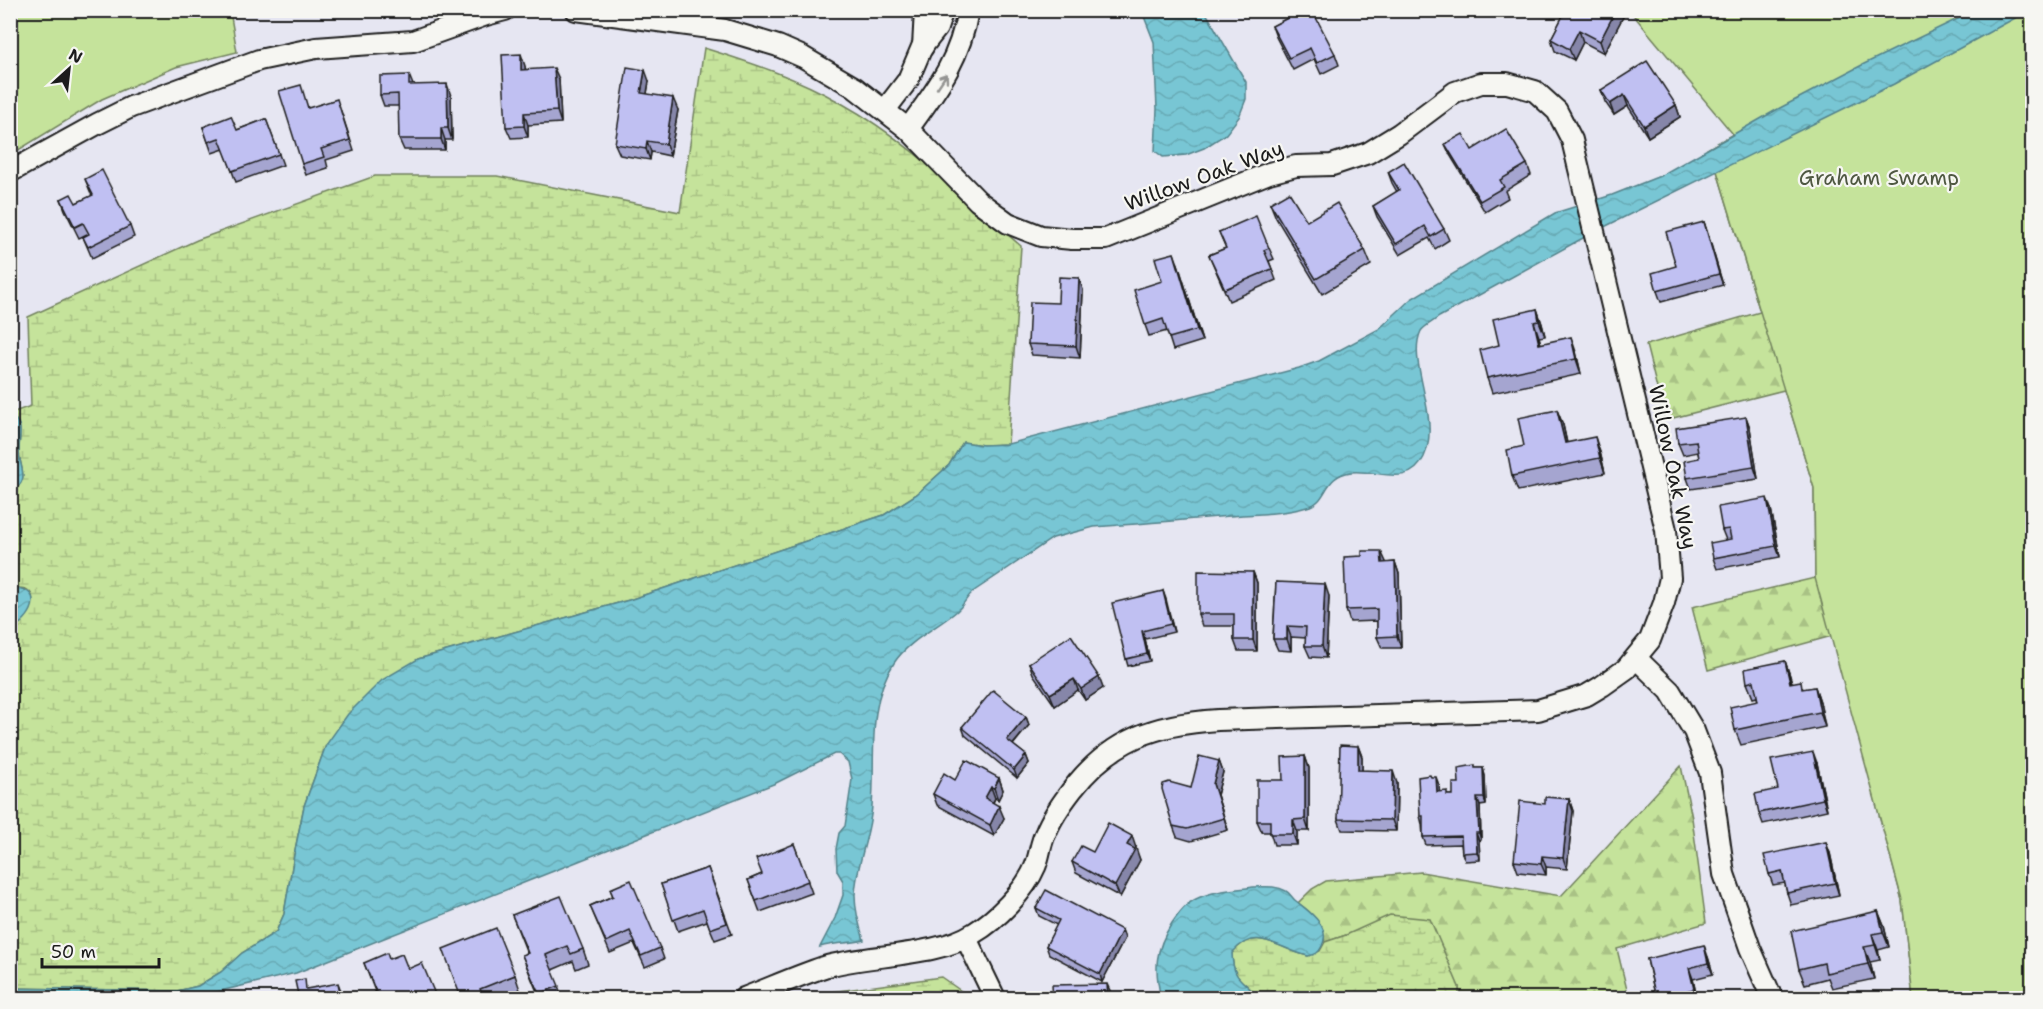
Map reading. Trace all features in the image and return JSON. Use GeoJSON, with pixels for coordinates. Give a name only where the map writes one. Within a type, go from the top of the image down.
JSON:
{"type":"FeatureCollection","features":[{"type":"Feature","properties":{"kind":"street"},"geometry":{"type":"LineString","coordinates":[[10,172],[131,107],[258,60],[316,48],[413,41],[505,10]]}},
{"type":"Feature","properties":{"kind":"street","name":"Willow Oak Way"},"geometry":{"type":"LineString","coordinates":[[576,10],[697,25],[752,37],[778,46],[830,71],[885,110],[908,129],[978,201],[1008,223],[1041,236],[1071,239],[1106,239],[1269,174],[1296,166],[1332,165],[1368,153],[1400,134],[1455,92],[1481,83],[1507,83],[1534,91],[1557,111],[1572,140],[1665,530],[1670,578],[1664,603],[1650,640],[1637,659],[1626,669],[1587,694],[1538,710],[1208,721],[1167,727],[1136,736],[1123,742],[1099,760],[1078,783],[1045,834],[1035,867],[1029,877],[1004,909],[987,924],[966,938],[936,947],[825,967],[744,999]]}},
{"type":"Feature","properties":{"kind":"street"},"geometry":{"type":"LineString","coordinates":[[922,47],[925,10]]}},
{"type":"Feature","properties":{"kind":"street"},"geometry":{"type":"LineString","coordinates":[[885,110],[908,80],[922,47],[937,28],[943,10]]}},
{"type":"Feature","properties":{"kind":"street"},"geometry":{"type":"LineString","coordinates":[[908,129],[952,65],[965,32],[968,10]]}},
{"type":"Feature","properties":{"kind":"street"},"geometry":{"type":"LineString","coordinates":[[1637,659],[1670,691],[1694,731],[1710,773],[1724,874],[1750,948],[1772,999]]}},
{"type":"Feature","properties":{"kind":"street"},"geometry":{"type":"LineString","coordinates":[[966,938],[995,999]]}},
{"type":"Feature","properties":{"kind":"green space"},"geometry":{"type":"Polygon","coordinates":[[[11,10],[230,11],[237,52],[176,67],[102,99],[12,154],[11,10]]]}},
{"type":"Feature","properties":{"kind":"green space","name":"Graham Swamp"},"geometry":{"type":"Polygon","coordinates":[[[1630,11],[2032,11],[2032,998],[1913,998],[1902,900],[1815,578],[1814,488],[1717,171],[1707,149],[1733,134],[1630,11]]]}},
{"type":"Feature","properties":{"kind":"green space"},"geometry":{"type":"Polygon","coordinates":[[[704,48],[791,79],[825,94],[866,118],[935,170],[1021,246],[1008,444],[983,445],[963,442],[949,465],[917,494],[884,515],[629,600],[418,659],[326,745],[304,806],[284,914],[276,932],[242,953],[221,972],[198,986],[177,991],[11,988],[11,629],[19,624],[30,610],[32,596],[29,591],[22,588],[11,589],[10,493],[21,483],[23,473],[19,450],[19,427],[11,413],[31,406],[28,317],[197,240],[375,176],[497,176],[680,212],[704,48]]]}},
{"type":"Feature","properties":{"kind":"green space"},"geometry":{"type":"Polygon","coordinates":[[[1717,171],[1848,239],[1913,998],[1902,900],[1832,636],[1708,670],[1692,607],[1815,578],[1814,488],[1784,390],[1665,420],[1646,345],[1760,312],[1717,171]]]}},
{"type":"Feature","properties":{"kind":"green space"},"geometry":{"type":"Polygon","coordinates":[[[1681,766],[1692,818],[1706,923],[1617,949],[1629,998],[1459,998],[1459,987],[1346,935],[1325,942],[1322,929],[1316,919],[1298,903],[1312,889],[1326,881],[1421,872],[1561,896],[1681,766]]]}},
{"type":"Feature","properties":{"kind":"green space"},"geometry":{"type":"Polygon","coordinates":[[[1390,915],[1430,919],[1459,987],[1459,998],[1258,998],[1240,980],[1235,971],[1232,953],[1250,940],[1268,941],[1308,956],[1320,951],[1325,942],[1390,915]]]}},
{"type":"Feature","properties":{"kind":"green space"},"geometry":{"type":"Polygon","coordinates":[[[941,977],[971,998],[802,998],[802,996],[941,977]]]}},
{"type":"Feature","properties":{"kind":"water"},"geometry":{"type":"Polygon","coordinates":[[[1139,11],[1205,11],[1246,82],[1246,99],[1239,117],[1226,134],[1204,148],[1186,155],[1163,157],[1155,151],[1157,109],[1154,42],[1143,14],[1139,11]]]}},
{"type":"Feature","properties":{"kind":"water"},"geometry":{"type":"Polygon","coordinates":[[[1974,11],[2028,11],[1894,84],[1594,232],[1424,327],[1418,344],[1418,358],[1427,408],[1428,441],[1424,457],[1418,467],[1410,472],[1401,475],[1361,472],[1342,474],[1335,478],[1314,504],[1288,511],[1094,527],[1053,538],[974,591],[957,611],[915,641],[900,655],[885,679],[879,696],[874,732],[871,817],[855,895],[864,940],[820,947],[835,918],[843,895],[843,881],[837,871],[836,849],[839,833],[845,826],[852,779],[848,762],[839,754],[834,754],[776,783],[296,973],[198,998],[11,998],[11,988],[177,991],[198,986],[221,972],[242,953],[276,932],[284,914],[304,806],[326,745],[348,714],[382,680],[418,659],[629,600],[884,515],[917,494],[949,465],[963,442],[983,445],[1008,444],[1319,361],[1379,329],[1411,299],[1555,213],[1612,195],[1660,176],[1778,109],[1974,11]]]}},
{"type":"Feature","properties":{"kind":"water"},"geometry":{"type":"Polygon","coordinates":[[[11,415],[20,427],[19,450],[23,478],[11,493],[11,415]]]}},
{"type":"Feature","properties":{"kind":"water"},"geometry":{"type":"Polygon","coordinates":[[[11,589],[24,590],[33,599],[25,619],[11,629],[11,589]]]}},
{"type":"Feature","properties":{"kind":"water"},"geometry":{"type":"Polygon","coordinates":[[[1253,887],[1282,889],[1312,914],[1324,932],[1320,950],[1308,956],[1268,941],[1250,940],[1232,953],[1233,963],[1237,975],[1258,998],[1161,998],[1157,977],[1159,951],[1166,933],[1180,912],[1194,900],[1205,895],[1253,887]]]}},
{"type":"Feature","properties":{"kind":"building"},"geometry":{"type":"Polygon","coordinates":[[[1289,10],[1312,10],[1335,54],[1317,63],[1310,48],[1289,58],[1272,26],[1292,16],[1289,10]]]}},
{"type":"Feature","properties":{"kind":"building"},"geometry":{"type":"Polygon","coordinates":[[[1566,10],[1616,10],[1600,41],[1579,30],[1569,49],[1551,39],[1566,10]]]}},
{"type":"Feature","properties":{"kind":"building"},"geometry":{"type":"Polygon","coordinates":[[[521,54],[521,70],[554,68],[557,111],[524,113],[524,126],[506,127],[502,55],[521,54]]]}},
{"type":"Feature","properties":{"kind":"building"},"geometry":{"type":"Polygon","coordinates":[[[1647,61],[1676,105],[1644,126],[1624,95],[1610,104],[1601,90],[1647,61]]]}},
{"type":"Feature","properties":{"kind":"building"},"geometry":{"type":"Polygon","coordinates":[[[627,67],[645,70],[641,93],[673,98],[666,144],[647,141],[646,149],[615,144],[627,67]]]}},
{"type":"Feature","properties":{"kind":"building"},"geometry":{"type":"Polygon","coordinates":[[[409,75],[409,85],[447,84],[448,128],[441,128],[441,139],[399,139],[398,94],[380,95],[380,76],[409,75]]]}},
{"type":"Feature","properties":{"kind":"building"},"geometry":{"type":"Polygon","coordinates":[[[301,85],[308,108],[337,99],[350,140],[321,149],[324,157],[302,164],[279,91],[301,85]]]}},
{"type":"Feature","properties":{"kind":"building"},"geometry":{"type":"Polygon","coordinates":[[[231,116],[237,130],[266,119],[279,154],[232,171],[219,138],[208,142],[203,127],[231,116]]]}},
{"type":"Feature","properties":{"kind":"building"},"geometry":{"type":"Polygon","coordinates":[[[1506,129],[1527,164],[1500,180],[1504,187],[1480,201],[1445,144],[1463,134],[1472,150],[1506,129]]]}},
{"type":"Feature","properties":{"kind":"building"},"geometry":{"type":"Polygon","coordinates":[[[1404,162],[1444,229],[1431,237],[1425,226],[1396,244],[1373,206],[1399,190],[1388,172],[1404,162]]]}},
{"type":"Feature","properties":{"kind":"building"},"geometry":{"type":"Polygon","coordinates":[[[102,170],[130,226],[88,247],[83,237],[89,234],[83,223],[75,227],[61,199],[71,194],[76,203],[93,195],[85,179],[102,170]]]}},
{"type":"Feature","properties":{"kind":"building"},"geometry":{"type":"Polygon","coordinates":[[[1289,192],[1307,221],[1337,203],[1365,250],[1316,279],[1270,203],[1289,192]]]}},
{"type":"Feature","properties":{"kind":"building"},"geometry":{"type":"Polygon","coordinates":[[[1256,216],[1269,248],[1264,250],[1272,269],[1225,289],[1209,255],[1226,248],[1219,232],[1256,216]]]}},
{"type":"Feature","properties":{"kind":"building"},"geometry":{"type":"Polygon","coordinates":[[[1704,222],[1719,274],[1657,291],[1652,273],[1676,266],[1666,232],[1704,222]]]}},
{"type":"Feature","properties":{"kind":"building"},"geometry":{"type":"Polygon","coordinates":[[[1174,253],[1197,330],[1169,338],[1163,319],[1145,325],[1134,290],[1162,281],[1155,258],[1174,253]]]}},
{"type":"Feature","properties":{"kind":"building"},"geometry":{"type":"Polygon","coordinates":[[[1059,277],[1079,278],[1076,346],[1028,344],[1030,302],[1058,303],[1059,277]]]}},
{"type":"Feature","properties":{"kind":"building"},"geometry":{"type":"Polygon","coordinates":[[[1537,309],[1539,321],[1534,322],[1539,344],[1571,337],[1576,359],[1487,378],[1480,350],[1499,345],[1493,319],[1537,309]]]}},
{"type":"Feature","properties":{"kind":"building"},"geometry":{"type":"Polygon","coordinates":[[[1557,410],[1565,443],[1595,437],[1600,458],[1512,476],[1507,450],[1524,446],[1518,418],[1557,410]]]}},
{"type":"Feature","properties":{"kind":"building"},"geometry":{"type":"Polygon","coordinates":[[[1746,417],[1754,467],[1687,478],[1684,461],[1699,458],[1696,441],[1678,443],[1676,428],[1746,417]]]}},
{"type":"Feature","properties":{"kind":"building"},"geometry":{"type":"Polygon","coordinates":[[[1767,498],[1776,546],[1713,558],[1710,543],[1731,539],[1729,529],[1722,530],[1718,507],[1767,498]]]}},
{"type":"Feature","properties":{"kind":"building"},"geometry":{"type":"Polygon","coordinates":[[[1362,551],[1381,551],[1382,563],[1395,562],[1397,636],[1377,637],[1377,609],[1346,610],[1344,557],[1362,556],[1362,551]]]}},
{"type":"Feature","properties":{"kind":"building"},"geometry":{"type":"Polygon","coordinates":[[[1198,571],[1253,572],[1253,640],[1234,640],[1234,614],[1198,614],[1198,571]]]}},
{"type":"Feature","properties":{"kind":"building"},"geometry":{"type":"Polygon","coordinates":[[[1276,582],[1325,584],[1322,646],[1305,646],[1306,627],[1287,626],[1287,639],[1273,639],[1276,582]]]}},
{"type":"Feature","properties":{"kind":"building"},"geometry":{"type":"Polygon","coordinates":[[[1163,591],[1171,624],[1142,631],[1147,654],[1126,659],[1112,603],[1163,591]]]}},
{"type":"Feature","properties":{"kind":"building"},"geometry":{"type":"Polygon","coordinates":[[[1071,635],[1099,677],[1081,689],[1074,679],[1050,694],[1029,663],[1071,635]]]}},
{"type":"Feature","properties":{"kind":"building"},"geometry":{"type":"Polygon","coordinates":[[[1785,661],[1790,683],[1801,681],[1802,689],[1815,687],[1820,712],[1735,730],[1730,707],[1758,701],[1754,681],[1747,683],[1745,669],[1785,661]]]}},
{"type":"Feature","properties":{"kind":"building"},"geometry":{"type":"Polygon","coordinates":[[[993,690],[1026,717],[1007,740],[1026,755],[1014,770],[962,727],[993,690]]]}},
{"type":"Feature","properties":{"kind":"building"},"geometry":{"type":"Polygon","coordinates":[[[1340,745],[1358,746],[1358,770],[1393,771],[1392,820],[1338,819],[1340,745]]]}},
{"type":"Feature","properties":{"kind":"building"},"geometry":{"type":"Polygon","coordinates":[[[1813,752],[1823,799],[1759,813],[1755,794],[1778,789],[1771,760],[1813,752]]]}},
{"type":"Feature","properties":{"kind":"building"},"geometry":{"type":"Polygon","coordinates":[[[1199,756],[1219,761],[1213,784],[1224,818],[1187,829],[1173,826],[1162,789],[1163,784],[1169,782],[1191,788],[1199,756]]]}},
{"type":"Feature","properties":{"kind":"building"},"geometry":{"type":"Polygon","coordinates":[[[1305,756],[1305,819],[1293,820],[1293,834],[1270,834],[1270,821],[1257,821],[1257,780],[1283,780],[1282,757],[1305,756]]]}},
{"type":"Feature","properties":{"kind":"building"},"geometry":{"type":"Polygon","coordinates":[[[966,760],[999,778],[985,798],[999,806],[990,825],[933,794],[944,773],[955,780],[966,760]]]}},
{"type":"Feature","properties":{"kind":"building"},"geometry":{"type":"Polygon","coordinates":[[[1475,765],[1475,768],[1483,768],[1484,798],[1477,798],[1479,833],[1476,833],[1477,852],[1462,853],[1461,836],[1423,837],[1418,777],[1430,775],[1436,777],[1437,792],[1447,791],[1447,795],[1453,795],[1453,783],[1459,783],[1458,768],[1475,765]]]}},
{"type":"Feature","properties":{"kind":"building"},"geometry":{"type":"Polygon","coordinates":[[[1545,797],[1569,799],[1563,858],[1542,856],[1541,864],[1514,861],[1520,801],[1545,804],[1545,797]]]}},
{"type":"Feature","properties":{"kind":"building"},"geometry":{"type":"Polygon","coordinates":[[[1108,823],[1132,836],[1127,845],[1135,849],[1115,886],[1072,862],[1081,846],[1093,852],[1108,823]]]}},
{"type":"Feature","properties":{"kind":"building"},"geometry":{"type":"Polygon","coordinates":[[[1826,842],[1835,883],[1787,893],[1782,871],[1769,874],[1764,855],[1826,842]]]}},
{"type":"Feature","properties":{"kind":"building"},"geometry":{"type":"Polygon","coordinates":[[[794,844],[808,881],[756,901],[748,880],[762,874],[756,859],[794,844]]]}},
{"type":"Feature","properties":{"kind":"building"},"geometry":{"type":"Polygon","coordinates":[[[708,868],[727,923],[710,929],[703,909],[673,920],[661,884],[708,868]]]}},
{"type":"Feature","properties":{"kind":"building"},"geometry":{"type":"Polygon","coordinates":[[[631,880],[660,948],[641,956],[630,931],[606,942],[590,906],[613,896],[610,889],[631,880]]]}},
{"type":"Feature","properties":{"kind":"building"},"geometry":{"type":"Polygon","coordinates":[[[1046,890],[1122,930],[1100,974],[1046,946],[1059,920],[1036,908],[1046,890]]]}},
{"type":"Feature","properties":{"kind":"building"},"geometry":{"type":"Polygon","coordinates":[[[561,896],[583,949],[571,954],[567,946],[546,955],[559,986],[539,994],[522,955],[528,953],[512,915],[561,896]]]}},
{"type":"Feature","properties":{"kind":"building"},"geometry":{"type":"Polygon","coordinates":[[[1878,911],[1883,932],[1872,934],[1875,945],[1864,947],[1868,964],[1826,973],[1824,963],[1799,969],[1791,931],[1878,911]]]}},
{"type":"Feature","properties":{"kind":"building"},"geometry":{"type":"Polygon","coordinates":[[[496,928],[515,975],[480,989],[484,999],[458,999],[457,996],[460,995],[443,949],[496,928]]]}},
{"type":"Feature","properties":{"kind":"building"},"geometry":{"type":"Polygon","coordinates":[[[1704,945],[1708,963],[1689,968],[1694,989],[1656,998],[1647,959],[1704,945]]]}},
{"type":"Feature","properties":{"kind":"building"},"geometry":{"type":"Polygon","coordinates":[[[387,953],[389,959],[402,954],[408,969],[422,963],[437,999],[379,999],[364,963],[387,953]]]}},
{"type":"Feature","properties":{"kind":"building"},"geometry":{"type":"Polygon","coordinates":[[[305,979],[306,989],[338,983],[341,997],[299,999],[295,981],[305,979]]]}},
{"type":"Feature","properties":{"kind":"building"},"geometry":{"type":"Polygon","coordinates":[[[1107,984],[1108,999],[1053,999],[1052,985],[1107,984]]]}}]}
